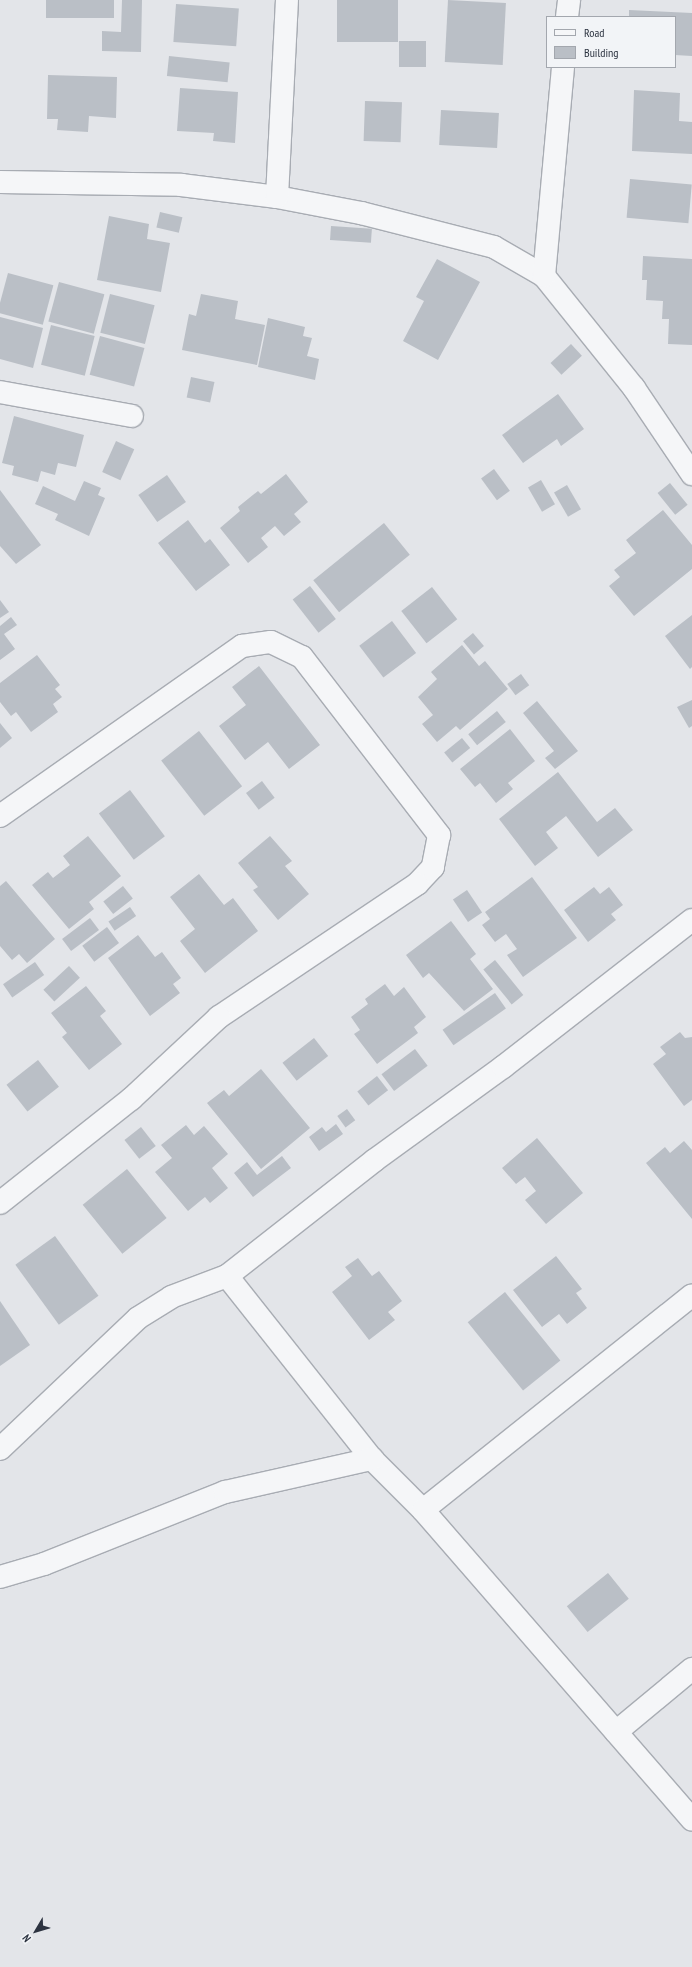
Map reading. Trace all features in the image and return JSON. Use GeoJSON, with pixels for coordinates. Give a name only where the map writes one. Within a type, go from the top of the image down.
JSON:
{"type":"FeatureCollection","features":[{"type":"Feature","properties":{"kind":"street"},"geometry":{"type":"LineString","coordinates":[[277,197],[287,0]]}},
{"type":"Feature","properties":{"kind":"street"},"geometry":{"type":"LineString","coordinates":[[567,16],[569,0]]}},
{"type":"Feature","properties":{"kind":"street"},"geometry":{"type":"LineString","coordinates":[[544,276],[563,68]]}},
{"type":"Feature","properties":{"kind":"street"},"geometry":{"type":"LineString","coordinates":[[0,182],[181,185],[277,197],[361,213],[494,247],[544,276],[634,388],[692,474]]}},
{"type":"Feature","properties":{"kind":"street"},"geometry":{"type":"LineString","coordinates":[[0,392],[132,416]]}},
{"type":"Feature","properties":{"kind":"street"},"geometry":{"type":"LineString","coordinates":[[0,816],[242,646],[271,642],[302,657],[439,835],[433,867],[417,884],[219,1017],[142,1090],[3,1196]]}},
{"type":"Feature","properties":{"kind":"street"},"geometry":{"type":"LineString","coordinates":[[0,1449],[138,1318],[172,1297],[227,1276],[375,1160],[503,1067],[692,920]]}},
{"type":"Feature","properties":{"kind":"street"},"geometry":{"type":"LineString","coordinates":[[227,1276],[372,1459],[423,1510],[692,1819]]}},
{"type":"Feature","properties":{"kind":"street"},"geometry":{"type":"LineString","coordinates":[[423,1510],[692,1295]]}},
{"type":"Feature","properties":{"kind":"street"},"geometry":{"type":"LineString","coordinates":[[0,1577],[44,1564],[225,1492],[372,1459]]}},
{"type":"Feature","properties":{"kind":"street"},"geometry":{"type":"LineString","coordinates":[[616,1732],[692,1669]]}},
{"type":"Feature","properties":{"kind":"building"},"geometry":{"type":"Polygon","coordinates":[[[46,0],[114,0],[114,18],[46,18],[46,0]]]}},
{"type":"Feature","properties":{"kind":"building"},"geometry":{"type":"Polygon","coordinates":[[[122,0],[142,0],[141,52],[102,51],[102,31],[121,32],[122,0]]]}},
{"type":"Feature","properties":{"kind":"building"},"geometry":{"type":"Polygon","coordinates":[[[337,0],[398,0],[398,42],[337,42],[337,0]]]}},
{"type":"Feature","properties":{"kind":"building"},"geometry":{"type":"Polygon","coordinates":[[[448,0],[506,3],[503,65],[445,62],[448,0]]]}},
{"type":"Feature","properties":{"kind":"building"},"geometry":{"type":"Polygon","coordinates":[[[176,4],[239,8],[236,46],[173,42],[176,4]]]}},
{"type":"Feature","properties":{"kind":"building"},"geometry":{"type":"Polygon","coordinates":[[[629,10],[692,13],[692,56],[676,55],[676,16],[629,16],[629,10]]]}},
{"type":"Feature","properties":{"kind":"building"},"geometry":{"type":"Polygon","coordinates":[[[399,41],[426,41],[426,67],[399,67],[399,41]]]}},
{"type":"Feature","properties":{"kind":"building"},"geometry":{"type":"Polygon","coordinates":[[[169,56],[230,62],[228,82],[167,76],[169,56]]]}},
{"type":"Feature","properties":{"kind":"building"},"geometry":{"type":"Polygon","coordinates":[[[48,75],[117,77],[116,118],[89,116],[88,132],[57,130],[58,119],[47,119],[48,75]]]}},
{"type":"Feature","properties":{"kind":"building"},"geometry":{"type":"Polygon","coordinates":[[[180,88],[238,92],[235,143],[213,141],[214,133],[177,131],[180,88]]]}},
{"type":"Feature","properties":{"kind":"building"},"geometry":{"type":"Polygon","coordinates":[[[634,90],[680,93],[679,121],[692,122],[692,154],[632,151],[634,90]]]}},
{"type":"Feature","properties":{"kind":"building"},"geometry":{"type":"Polygon","coordinates":[[[365,101],[402,102],[401,142],[364,141],[365,101]]]}},
{"type":"Feature","properties":{"kind":"building"},"geometry":{"type":"Polygon","coordinates":[[[441,110],[499,113],[497,148],[439,145],[441,110]]]}},
{"type":"Feature","properties":{"kind":"building"},"geometry":{"type":"Polygon","coordinates":[[[630,179],[692,184],[688,223],[627,218],[630,179]]]}},
{"type":"Feature","properties":{"kind":"building"},"geometry":{"type":"Polygon","coordinates":[[[160,212],[182,217],[179,233],[156,228],[160,212]]]}},
{"type":"Feature","properties":{"kind":"building"},"geometry":{"type":"Polygon","coordinates":[[[109,216],[149,224],[147,239],[170,243],[161,292],[97,280],[109,216]]]}},
{"type":"Feature","properties":{"kind":"building"},"geometry":{"type":"Polygon","coordinates":[[[331,226],[372,229],[371,243],[330,240],[331,226]]]}},
{"type":"Feature","properties":{"kind":"building"},"geometry":{"type":"Polygon","coordinates":[[[643,256],[692,259],[692,345],[668,344],[669,319],[662,319],[663,301],[646,300],[647,280],[642,280],[643,256]]]}},
{"type":"Feature","properties":{"kind":"building"},"geometry":{"type":"Polygon","coordinates":[[[437,259],[480,282],[438,360],[403,341],[424,301],[416,297],[437,259]]]}},
{"type":"Feature","properties":{"kind":"building"},"geometry":{"type":"Polygon","coordinates":[[[8,273],[53,285],[43,325],[0,313],[0,303],[8,273]]]}},
{"type":"Feature","properties":{"kind":"building"},"geometry":{"type":"Polygon","coordinates":[[[59,282],[104,294],[94,334],[48,322],[59,282]]]}},
{"type":"Feature","properties":{"kind":"building"},"geometry":{"type":"Polygon","coordinates":[[[110,294],[155,305],[145,344],[100,333],[110,294]]]}},
{"type":"Feature","properties":{"kind":"building"},"geometry":{"type":"Polygon","coordinates":[[[201,294],[238,301],[235,319],[265,325],[257,365],[182,350],[189,314],[196,316],[201,294]]]}},
{"type":"Feature","properties":{"kind":"building"},"geometry":{"type":"Polygon","coordinates":[[[0,317],[43,328],[33,368],[0,359],[0,317]]]}},
{"type":"Feature","properties":{"kind":"building"},"geometry":{"type":"Polygon","coordinates":[[[268,318],[305,327],[303,336],[312,338],[307,356],[319,359],[315,380],[258,367],[268,318]]]}},
{"type":"Feature","properties":{"kind":"building"},"geometry":{"type":"Polygon","coordinates":[[[51,325],[95,336],[85,376],[41,365],[51,325]]]}},
{"type":"Feature","properties":{"kind":"building"},"geometry":{"type":"Polygon","coordinates":[[[100,336],[144,348],[134,387],[90,375],[100,336]]]}},
{"type":"Feature","properties":{"kind":"building"},"geometry":{"type":"Polygon","coordinates":[[[571,344],[582,356],[561,375],[551,363],[571,344]]]}},
{"type":"Feature","properties":{"kind":"building"},"geometry":{"type":"Polygon","coordinates":[[[191,377],[214,382],[210,403],[187,398],[191,377]]]}},
{"type":"Feature","properties":{"kind":"building"},"geometry":{"type":"Polygon","coordinates":[[[558,394],[584,429],[561,446],[557,439],[523,463],[502,435],[558,394]]]}},
{"type":"Feature","properties":{"kind":"building"},"geometry":{"type":"Polygon","coordinates":[[[14,416],[84,435],[76,467],[58,463],[55,475],[41,471],[38,482],[12,475],[14,466],[2,463],[14,416]]]}},
{"type":"Feature","properties":{"kind":"building"},"geometry":{"type":"Polygon","coordinates":[[[116,441],[134,449],[120,480],[102,472],[116,441]]]}},
{"type":"Feature","properties":{"kind":"building"},"geometry":{"type":"Polygon","coordinates":[[[494,469],[510,491],[497,500],[481,478],[494,469]]]}},
{"type":"Feature","properties":{"kind":"building"},"geometry":{"type":"Polygon","coordinates":[[[286,474],[308,502],[294,514],[301,522],[284,536],[275,526],[261,538],[268,547],[248,563],[220,528],[240,511],[238,507],[258,491],[261,494],[286,474]]]}},
{"type":"Feature","properties":{"kind":"building"},"geometry":{"type":"Polygon","coordinates":[[[167,475],[186,502],[157,522],[138,495],[167,475]]]}},
{"type":"Feature","properties":{"kind":"building"},"geometry":{"type":"Polygon","coordinates":[[[541,480],[555,504],[542,512],[528,488],[541,480]]]}},
{"type":"Feature","properties":{"kind":"building"},"geometry":{"type":"Polygon","coordinates":[[[84,481],[101,488],[98,495],[105,498],[89,536],[55,520],[58,514],[35,504],[43,486],[75,501],[84,481]]]}},
{"type":"Feature","properties":{"kind":"building"},"geometry":{"type":"Polygon","coordinates":[[[670,483],[688,505],[675,515],[658,493],[670,483]]]}},
{"type":"Feature","properties":{"kind":"building"},"geometry":{"type":"Polygon","coordinates":[[[567,485],[581,509],[568,517],[554,493],[567,485]]]}},
{"type":"Feature","properties":{"kind":"building"},"geometry":{"type":"Polygon","coordinates":[[[0,490],[41,545],[16,564],[0,546],[0,490]]]}},
{"type":"Feature","properties":{"kind":"building"},"geometry":{"type":"Polygon","coordinates":[[[663,510],[692,545],[692,569],[634,616],[609,586],[620,577],[614,570],[636,553],[626,540],[663,510]]]}},
{"type":"Feature","properties":{"kind":"building"},"geometry":{"type":"Polygon","coordinates":[[[188,520],[205,543],[210,539],[230,565],[196,591],[158,543],[188,520]]]}},
{"type":"Feature","properties":{"kind":"building"},"geometry":{"type":"Polygon","coordinates":[[[384,523],[410,555],[339,612],[313,580],[384,523]]]}},
{"type":"Feature","properties":{"kind":"building"},"geometry":{"type":"Polygon","coordinates":[[[310,586],[336,619],[319,633],[293,600],[310,586]]]}},
{"type":"Feature","properties":{"kind":"building"},"geometry":{"type":"Polygon","coordinates":[[[432,587],[457,619],[427,643],[401,611],[432,587]]]}},
{"type":"Feature","properties":{"kind":"building"},"geometry":{"type":"Polygon","coordinates":[[[0,600],[9,612],[0,618],[0,600]]]}},
{"type":"Feature","properties":{"kind":"building"},"geometry":{"type":"Polygon","coordinates":[[[692,615],[692,667],[690,669],[665,636],[692,615]]]}},
{"type":"Feature","properties":{"kind":"building"},"geometry":{"type":"Polygon","coordinates":[[[11,617],[17,625],[4,634],[15,649],[0,660],[0,626],[11,617]]]}},
{"type":"Feature","properties":{"kind":"building"},"geometry":{"type":"Polygon","coordinates":[[[392,621],[416,653],[383,678],[359,646],[392,621]]]}},
{"type":"Feature","properties":{"kind":"building"},"geometry":{"type":"Polygon","coordinates":[[[473,633],[484,646],[474,654],[463,641],[473,633]]]}},
{"type":"Feature","properties":{"kind":"building"},"geometry":{"type":"Polygon","coordinates":[[[462,645],[479,666],[485,661],[508,689],[460,730],[456,726],[437,742],[422,724],[433,715],[418,697],[437,679],[431,672],[462,645]]]}},
{"type":"Feature","properties":{"kind":"building"},"geometry":{"type":"Polygon","coordinates":[[[37,655],[60,685],[55,689],[62,697],[53,704],[58,712],[31,732],[16,712],[11,716],[0,702],[0,683],[37,655]]]}},
{"type":"Feature","properties":{"kind":"building"},"geometry":{"type":"Polygon","coordinates":[[[259,666],[320,745],[289,769],[268,742],[245,760],[219,726],[246,705],[232,687],[259,666]]]}},
{"type":"Feature","properties":{"kind":"building"},"geometry":{"type":"Polygon","coordinates":[[[521,674],[529,685],[515,695],[507,684],[521,674]]]}},
{"type":"Feature","properties":{"kind":"building"},"geometry":{"type":"Polygon","coordinates":[[[692,700],[692,726],[689,728],[677,707],[692,700]]]}},
{"type":"Feature","properties":{"kind":"building"},"geometry":{"type":"Polygon","coordinates":[[[537,701],[578,751],[555,769],[545,758],[554,751],[523,713],[537,701]]]}},
{"type":"Feature","properties":{"kind":"building"},"geometry":{"type":"Polygon","coordinates":[[[497,711],[506,722],[477,745],[468,734],[497,711]]]}},
{"type":"Feature","properties":{"kind":"building"},"geometry":{"type":"Polygon","coordinates":[[[0,723],[12,738],[0,748],[0,723]]]}},
{"type":"Feature","properties":{"kind":"building"},"geometry":{"type":"Polygon","coordinates":[[[510,729],[535,761],[508,783],[513,789],[496,803],[480,783],[475,787],[460,769],[510,729]]]}},
{"type":"Feature","properties":{"kind":"building"},"geometry":{"type":"Polygon","coordinates":[[[199,731],[242,786],[204,816],[161,761],[199,731]]]}},
{"type":"Feature","properties":{"kind":"building"},"geometry":{"type":"Polygon","coordinates":[[[462,738],[470,748],[452,763],[444,752],[462,738]]]}},
{"type":"Feature","properties":{"kind":"building"},"geometry":{"type":"Polygon","coordinates":[[[558,772],[597,822],[615,808],[633,830],[598,857],[566,816],[546,832],[558,848],[535,866],[499,819],[558,772]]]}},
{"type":"Feature","properties":{"kind":"building"},"geometry":{"type":"Polygon","coordinates":[[[262,781],[275,798],[259,810],[246,793],[262,781]]]}},
{"type":"Feature","properties":{"kind":"building"},"geometry":{"type":"Polygon","coordinates":[[[130,790],[165,836],[134,860],[99,813],[130,790]]]}},
{"type":"Feature","properties":{"kind":"building"},"geometry":{"type":"Polygon","coordinates":[[[88,836],[121,876],[89,902],[94,909],[69,929],[32,885],[48,872],[53,878],[70,865],[63,856],[88,836]]]}},
{"type":"Feature","properties":{"kind":"building"},"geometry":{"type":"Polygon","coordinates":[[[270,836],[292,861],[285,866],[309,894],[278,920],[253,890],[258,887],[238,863],[270,836]]]}},
{"type":"Feature","properties":{"kind":"building"},"geometry":{"type":"Polygon","coordinates":[[[199,874],[224,905],[233,898],[258,931],[205,973],[180,941],[195,929],[170,897],[199,874]]]}},
{"type":"Feature","properties":{"kind":"building"},"geometry":{"type":"Polygon","coordinates":[[[532,877],[577,938],[523,977],[507,955],[517,949],[506,934],[495,942],[482,925],[490,919],[485,912],[532,877]]]}},
{"type":"Feature","properties":{"kind":"building"},"geometry":{"type":"Polygon","coordinates":[[[6,881],[55,939],[27,963],[19,954],[12,960],[0,946],[0,886],[6,881]]]}},
{"type":"Feature","properties":{"kind":"building"},"geometry":{"type":"Polygon","coordinates":[[[123,886],[133,899],[113,914],[103,901],[123,886]]]}},
{"type":"Feature","properties":{"kind":"building"},"geometry":{"type":"Polygon","coordinates":[[[594,887],[600,894],[609,887],[623,905],[611,914],[616,920],[588,942],[564,910],[594,887]]]}},
{"type":"Feature","properties":{"kind":"building"},"geometry":{"type":"Polygon","coordinates":[[[467,890],[482,912],[468,922],[453,900],[467,890]]]}},
{"type":"Feature","properties":{"kind":"building"},"geometry":{"type":"Polygon","coordinates":[[[130,907],[136,916],[115,931],[108,922],[130,907]]]}},
{"type":"Feature","properties":{"kind":"building"},"geometry":{"type":"Polygon","coordinates":[[[90,918],[99,930],[71,951],[62,939],[90,918]]]}},
{"type":"Feature","properties":{"kind":"building"},"geometry":{"type":"Polygon","coordinates":[[[451,921],[476,954],[470,959],[493,989],[464,1011],[429,973],[423,978],[406,955],[451,921]]]}},
{"type":"Feature","properties":{"kind":"building"},"geometry":{"type":"Polygon","coordinates":[[[107,927],[119,943],[94,962],[82,946],[107,927]]]}},
{"type":"Feature","properties":{"kind":"building"},"geometry":{"type":"Polygon","coordinates":[[[138,935],[155,957],[162,952],[181,978],[173,984],[180,993],[150,1016],[108,958],[138,935]]]}},
{"type":"Feature","properties":{"kind":"building"},"geometry":{"type":"Polygon","coordinates":[[[495,960],[523,995],[512,1004],[483,969],[495,960]]]}},
{"type":"Feature","properties":{"kind":"building"},"geometry":{"type":"Polygon","coordinates":[[[35,962],[44,975],[12,997],[3,984],[35,962]]]}},
{"type":"Feature","properties":{"kind":"building"},"geometry":{"type":"Polygon","coordinates":[[[69,966],[80,978],[54,1002],[43,990],[69,966]]]}},
{"type":"Feature","properties":{"kind":"building"},"geometry":{"type":"Polygon","coordinates":[[[385,984],[394,996],[404,987],[426,1017],[414,1027],[418,1033],[377,1064],[354,1034],[360,1030],[351,1017],[368,1004],[365,999],[385,984]]]}},
{"type":"Feature","properties":{"kind":"building"},"geometry":{"type":"Polygon","coordinates":[[[86,986],[106,1011],[100,1016],[122,1044],[89,1070],[62,1037],[67,1033],[51,1013],[86,986]]]}},
{"type":"Feature","properties":{"kind":"building"},"geometry":{"type":"Polygon","coordinates":[[[495,993],[506,1009],[453,1045],[443,1030],[495,993]]]}},
{"type":"Feature","properties":{"kind":"building"},"geometry":{"type":"Polygon","coordinates":[[[680,1032],[685,1038],[692,1037],[692,1100],[684,1106],[653,1064],[666,1054],[660,1047],[680,1032]]]}},
{"type":"Feature","properties":{"kind":"building"},"geometry":{"type":"Polygon","coordinates":[[[314,1038],[328,1056],[297,1081],[282,1063],[314,1038]]]}},
{"type":"Feature","properties":{"kind":"building"},"geometry":{"type":"Polygon","coordinates":[[[415,1049],[428,1066],[394,1091],[381,1074],[415,1049]]]}},
{"type":"Feature","properties":{"kind":"building"},"geometry":{"type":"Polygon","coordinates":[[[38,1060],[59,1087],[27,1111],[6,1085],[38,1060]]]}},
{"type":"Feature","properties":{"kind":"building"},"geometry":{"type":"Polygon","coordinates":[[[261,1069],[310,1128],[261,1169],[207,1103],[224,1090],[229,1096],[261,1069]]]}},
{"type":"Feature","properties":{"kind":"building"},"geometry":{"type":"Polygon","coordinates":[[[377,1076],[388,1090],[368,1106],[357,1091],[377,1076]]]}},
{"type":"Feature","properties":{"kind":"building"},"geometry":{"type":"Polygon","coordinates":[[[347,1109],[355,1120],[346,1127],[337,1116],[347,1109]]]}},
{"type":"Feature","properties":{"kind":"building"},"geometry":{"type":"Polygon","coordinates":[[[336,1124],[343,1134],[319,1151],[309,1137],[322,1127],[326,1132],[336,1124]]]}},
{"type":"Feature","properties":{"kind":"building"},"geometry":{"type":"Polygon","coordinates":[[[186,1125],[194,1135],[204,1126],[228,1154],[212,1168],[228,1188],[210,1203],[205,1197],[188,1211],[155,1172],[172,1158],[161,1145],[186,1125]]]}},
{"type":"Feature","properties":{"kind":"building"},"geometry":{"type":"Polygon","coordinates":[[[141,1127],[156,1146],[139,1159],[124,1140],[141,1127]]]}},
{"type":"Feature","properties":{"kind":"building"},"geometry":{"type":"Polygon","coordinates":[[[537,1138],[583,1193],[546,1224],[525,1200],[536,1191],[525,1177],[516,1184],[502,1168],[537,1138]]]}},
{"type":"Feature","properties":{"kind":"building"},"geometry":{"type":"Polygon","coordinates":[[[684,1141],[692,1150],[692,1219],[646,1163],[665,1147],[670,1153],[684,1141]]]}},
{"type":"Feature","properties":{"kind":"building"},"geometry":{"type":"Polygon","coordinates":[[[282,1156],[291,1168],[253,1197],[234,1173],[247,1162],[257,1175],[282,1156]]]}},
{"type":"Feature","properties":{"kind":"building"},"geometry":{"type":"Polygon","coordinates":[[[127,1169],[167,1218],[122,1254],[83,1205],[127,1169]]]}},
{"type":"Feature","properties":{"kind":"building"},"geometry":{"type":"Polygon","coordinates":[[[55,1236],[98,1296],[59,1325],[15,1265],[55,1236]]]}},
{"type":"Feature","properties":{"kind":"building"},"geometry":{"type":"Polygon","coordinates":[[[556,1256],[582,1289],[576,1293],[587,1308],[567,1324],[559,1314],[542,1327],[513,1290],[556,1256]]]}},
{"type":"Feature","properties":{"kind":"building"},"geometry":{"type":"Polygon","coordinates":[[[358,1258],[372,1276],[379,1271],[402,1301],[388,1312],[395,1320],[369,1340],[332,1292],[352,1276],[345,1267],[358,1258]]]}},
{"type":"Feature","properties":{"kind":"building"},"geometry":{"type":"Polygon","coordinates":[[[505,1292],[560,1360],[523,1391],[468,1322],[505,1292]]]}},
{"type":"Feature","properties":{"kind":"building"},"geometry":{"type":"Polygon","coordinates":[[[0,1301],[30,1345],[0,1366],[0,1301]]]}},
{"type":"Feature","properties":{"kind":"building"},"geometry":{"type":"Polygon","coordinates":[[[608,1573],[629,1599],[588,1632],[567,1606],[608,1573]]]}}]}
